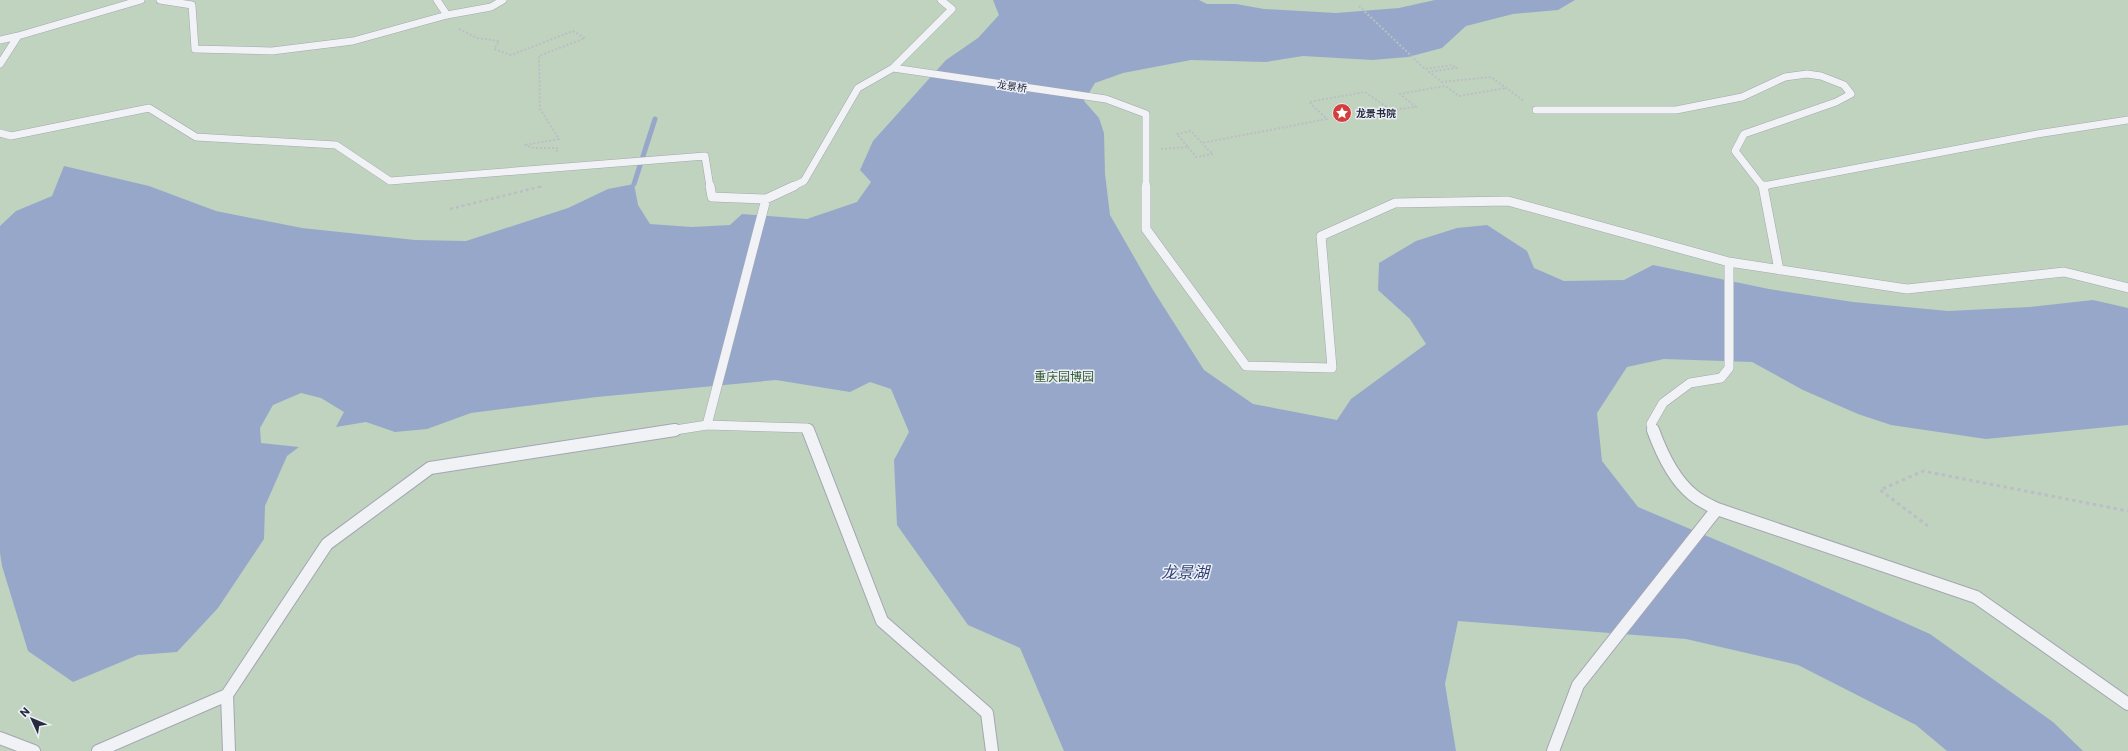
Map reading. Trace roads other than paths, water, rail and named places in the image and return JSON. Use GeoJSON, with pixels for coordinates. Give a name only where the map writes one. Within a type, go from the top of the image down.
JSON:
{"type":"FeatureCollection","features":[{"type":"Feature","properties":{"kind":"lane"},"geometry":{"type":"LineString","coordinates":[[0,40],[141,0]]}},
{"type":"Feature","properties":{"kind":"lane"},"geometry":{"type":"LineString","coordinates":[[160,0],[192,4],[195,49],[272,51],[346,42],[447,15],[491,7],[502,0]]}},
{"type":"Feature","properties":{"kind":"lane"},"geometry":{"type":"LineString","coordinates":[[437,0],[447,15]]}},
{"type":"Feature","properties":{"kind":"lane"},"geometry":{"type":"LineString","coordinates":[[0,133],[11,136],[149,108],[196,137],[336,145],[390,181],[547,169],[613,162],[705,156],[712,197],[766,198],[804,181],[858,88],[893,68],[952,8],[941,0]]}},
{"type":"Feature","properties":{"kind":"lane"},"geometry":{"type":"LineString","coordinates":[[0,64],[18,36]]}},
{"type":"Feature","properties":{"kind":"lane","name":"龙景桥"},"geometry":{"type":"LineString","coordinates":[[893,68],[1106,99],[1146,114],[1146,229],[1246,366],[1332,368],[1321,236],[1395,203],[1508,201],[1728,262]]}},
{"type":"Feature","properties":{"kind":"lane"},"geometry":{"type":"LineString","coordinates":[[1536,110],[1676,110],[1742,97],[1785,77],[1807,74],[1821,76],[1844,85],[1851,94],[1836,102],[1744,134],[1735,151],[1763,186],[1779,270]]}},
{"type":"Feature","properties":{"kind":"lane"},"geometry":{"type":"LineString","coordinates":[[1763,186],[2037,134],[2128,120]]}},
{"type":"Feature","properties":{"kind":"lane"},"geometry":{"type":"LineString","coordinates":[[707,425],[766,198]]}},
{"type":"Feature","properties":{"kind":"lane"},"geometry":{"type":"LineString","coordinates":[[2128,288],[2064,272],[1907,289],[1728,262],[1729,368],[1721,378],[1690,383],[1663,403],[1651,424],[1658,445],[1674,471],[1691,494],[1717,509],[1976,597],[2128,704]]}},
{"type":"Feature","properties":{"kind":"lane"},"geometry":{"type":"LineString","coordinates":[[98,751],[227,695],[327,544],[430,468],[707,425],[807,428],[882,621],[987,713],[992,751]]}},
{"type":"Feature","properties":{"kind":"lane"},"geometry":{"type":"LineString","coordinates":[[1553,751],[1578,685],[1717,509]]}},
{"type":"Feature","properties":{"kind":"lane"},"geometry":{"type":"LineString","coordinates":[[227,695],[229,751]]}},
{"type":"Feature","properties":{"kind":"lane"},"geometry":{"type":"LineString","coordinates":[[0,738],[34,751]]}},
{"type":"Feature","properties":{"kind":"water","name":"龙景湖"},"geometry":{"type":"Polygon","coordinates":[[[993,0],[1199,0],[1207,4],[1236,4],[1264,9],[1336,13],[1399,8],[1435,0],[1575,0],[1558,10],[1513,14],[1466,26],[1442,48],[1408,57],[1372,60],[1303,56],[1266,62],[1191,60],[1123,73],[1095,83],[1084,101],[1099,118],[1104,133],[1105,174],[1110,215],[1153,290],[1204,370],[1253,404],[1337,420],[1351,399],[1426,344],[1410,319],[1378,290],[1379,263],[1416,241],[1457,228],[1487,225],[1527,251],[1534,268],[1564,281],[1624,280],[1653,265],[1769,289],[1853,302],[1948,311],[2030,307],[2093,300],[2128,308],[2128,425],[1986,439],[1891,425],[1858,414],[1803,390],[1752,362],[1664,359],[1627,367],[1597,413],[1602,461],[1638,507],[1778,566],[1930,634],[2053,722],[2083,751],[1947,751],[1916,725],[1798,665],[1686,639],[1458,621],[1445,684],[1456,751],[1064,751],[1020,648],[968,625],[897,525],[894,460],[909,432],[891,389],[870,382],[850,392],[776,380],[597,397],[471,413],[427,429],[395,432],[366,422],[336,427],[344,412],[321,398],[301,393],[273,405],[260,428],[261,443],[299,447],[287,456],[265,506],[264,539],[218,608],[177,652],[138,655],[73,682],[28,651],[2,566],[0,553],[0,226],[16,211],[52,196],[64,166],[149,186],[216,211],[302,228],[415,240],[466,241],[568,208],[608,189],[634,184],[638,205],[650,224],[692,227],[730,225],[742,214],[807,219],[857,202],[871,182],[860,170],[873,141],[946,60],[978,38],[999,15],[993,0]]]}},
{"type":"Feature","properties":{"kind":"waterway"},"geometry":{"type":"LineString","coordinates":[[634,184],[655,119]]}},
{"type":"Feature","properties":{"kind":"place","name":"龙景书院"},"geometry":{"type":"Point","coordinates":[1342,113]}},
{"type":"Feature","properties":{"kind":"park label","name":"重庆园博园"},"geometry":{"type":"Point","coordinates":[1064,376]}}]}
